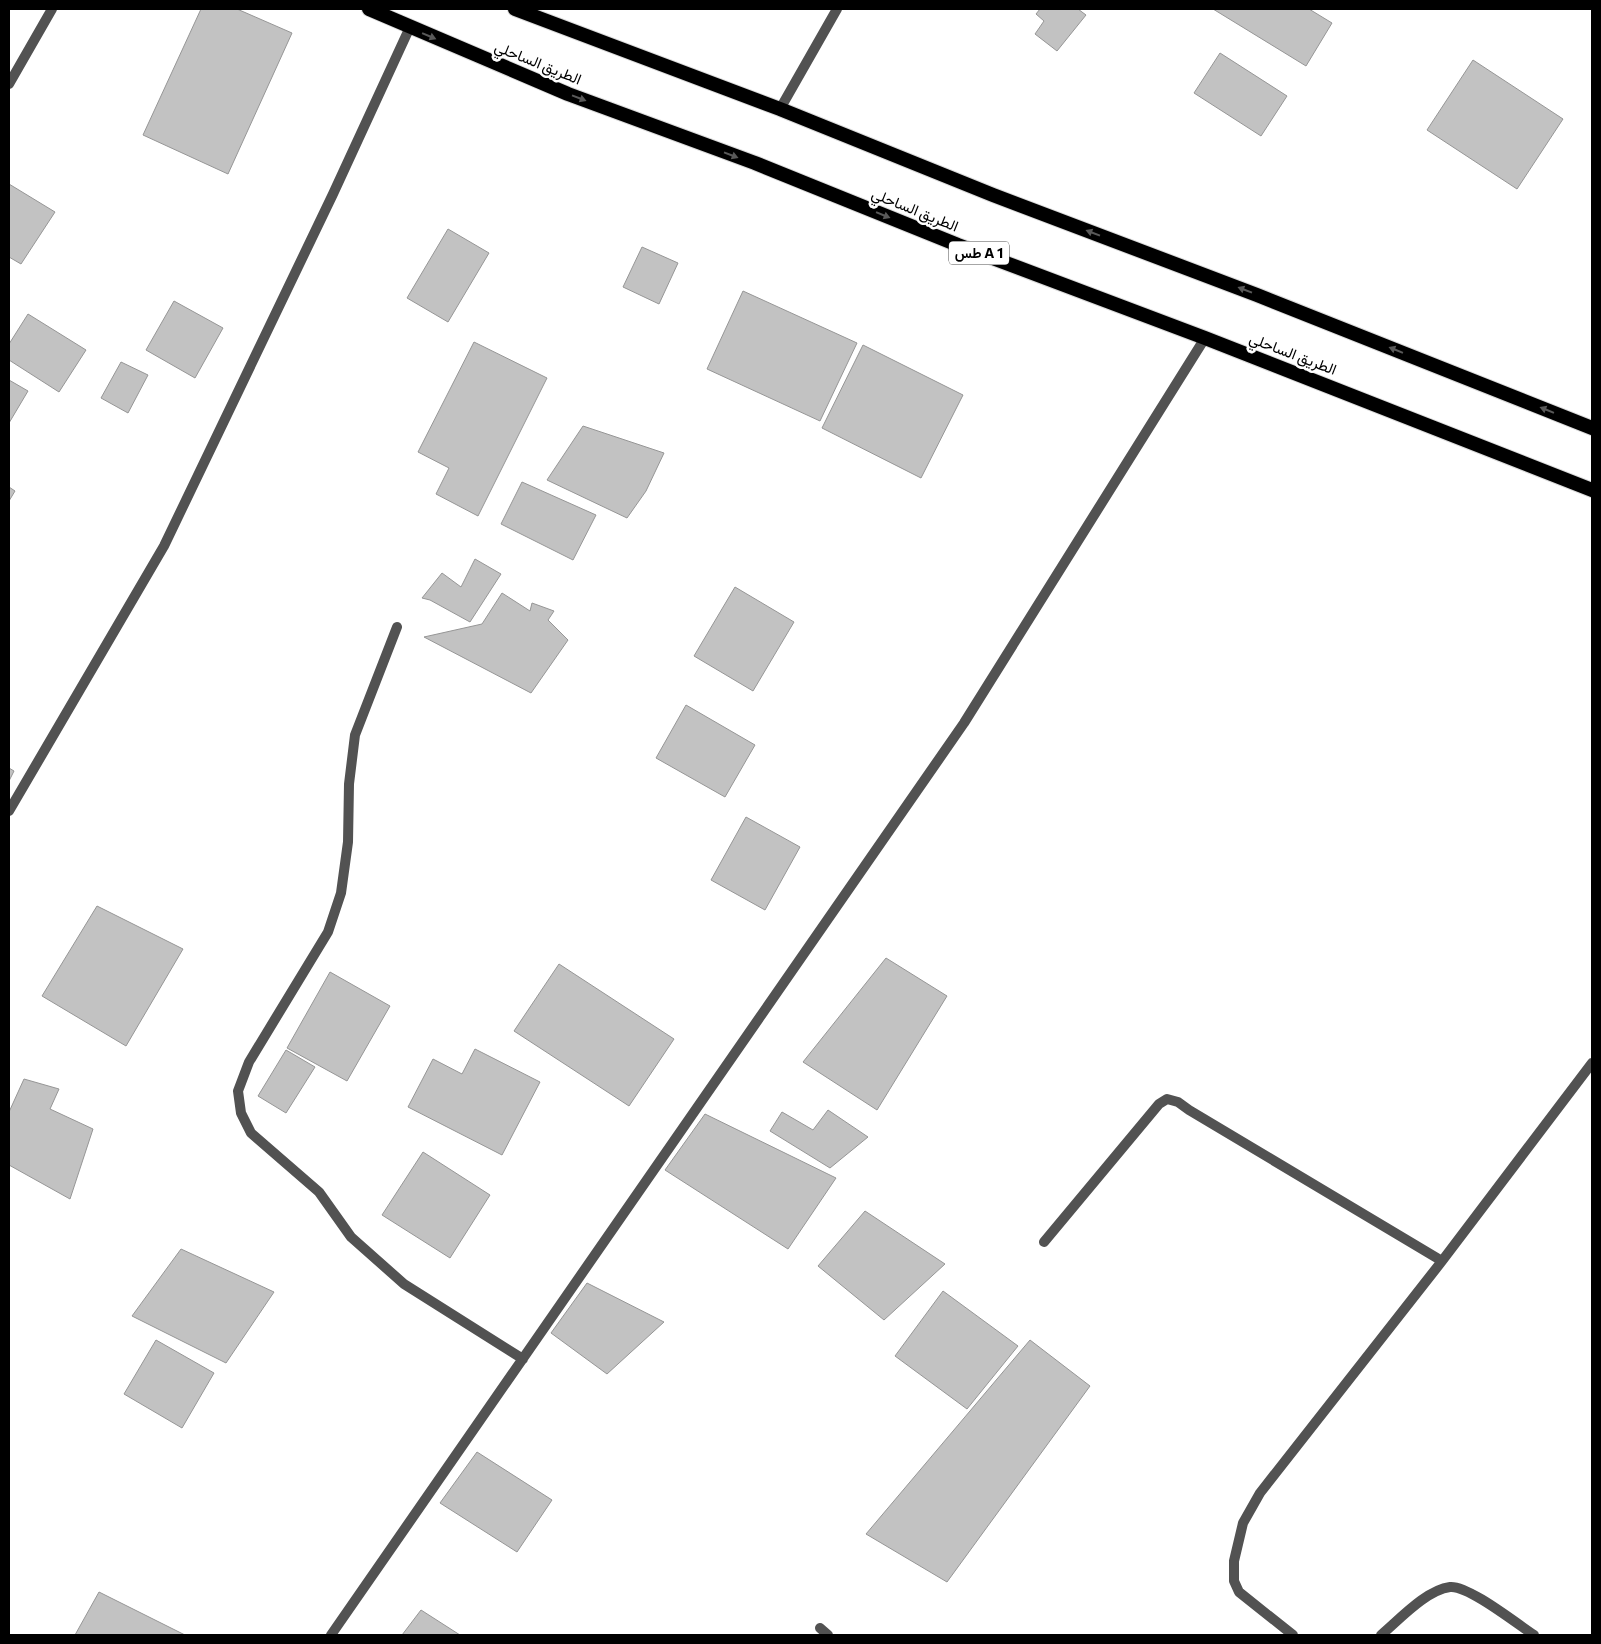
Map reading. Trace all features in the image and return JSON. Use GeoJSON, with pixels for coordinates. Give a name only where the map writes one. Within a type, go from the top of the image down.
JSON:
{"type":"FeatureCollection","features":[{"type":"Feature","properties":{"kind":"highway","name":"الطريق الساحلي"},"geometry":{"type":"LineString","coordinates":[[369,9],[568,94],[755,164],[958,245],[1206,338],[1592,490]]}},
{"type":"Feature","properties":{"kind":"highway"},"geometry":{"type":"LineString","coordinates":[[514,9],[780,109],[992,195],[1257,295],[1592,428]]}},
{"type":"Feature","properties":{"kind":"street"},"geometry":{"type":"LineString","coordinates":[[9,84],[52,9]]}},
{"type":"Feature","properties":{"kind":"street"},"geometry":{"type":"LineString","coordinates":[[780,109],[837,9]]}},
{"type":"Feature","properties":{"kind":"street"},"geometry":{"type":"LineString","coordinates":[[9,811],[164,546],[329,203],[410,28]]}},
{"type":"Feature","properties":{"kind":"street"},"geometry":{"type":"LineString","coordinates":[[331,1635],[964,723],[1206,338]]}},
{"type":"Feature","properties":{"kind":"street"},"geometry":{"type":"LineString","coordinates":[[397,627],[355,735],[349,784],[348,842],[341,893],[328,932],[248,1062],[238,1091],[241,1113],[251,1133],[319,1192],[351,1237],[404,1284],[523,1359]]}},
{"type":"Feature","properties":{"kind":"street"},"geometry":{"type":"LineString","coordinates":[[1293,1635],[1239,1592],[1234,1581],[1234,1561],[1244,1523],[1260,1493],[1442,1261],[1592,1063]]}},
{"type":"Feature","properties":{"kind":"street"},"geometry":{"type":"LineString","coordinates":[[1044,1242],[1159,1104],[1167,1099],[1178,1102],[1442,1261]]}},
{"type":"Feature","properties":{"kind":"street"},"geometry":{"type":"LineString","coordinates":[[1381,1635],[1422,1600],[1450,1587],[1458,1588],[1482,1600],[1534,1635]]}},
{"type":"Feature","properties":{"kind":"street"},"geometry":{"type":"LineString","coordinates":[[820,1628],[828,1635]]}},
{"type":"Feature","properties":{"kind":"building"},"geometry":{"type":"Polygon","coordinates":[[[201,9],[237,9],[292,33],[228,174],[143,135],[201,9]]]}},
{"type":"Feature","properties":{"kind":"building"},"geometry":{"type":"Polygon","coordinates":[[[1040,9],[1078,9],[1086,15],[1057,51],[1035,34],[1044,21],[1036,14],[1040,9]]]}},
{"type":"Feature","properties":{"kind":"building"},"geometry":{"type":"Polygon","coordinates":[[[1213,9],[1309,9],[1332,23],[1306,66],[1213,9]]]}},
{"type":"Feature","properties":{"kind":"building"},"geometry":{"type":"Polygon","coordinates":[[[1220,53],[1287,96],[1261,136],[1194,93],[1220,53]]]}},
{"type":"Feature","properties":{"kind":"building"},"geometry":{"type":"Polygon","coordinates":[[[1473,60],[1563,119],[1517,189],[1427,130],[1473,60]]]}},
{"type":"Feature","properties":{"kind":"building"},"geometry":{"type":"Polygon","coordinates":[[[9,184],[55,212],[21,264],[9,257],[9,184]]]}},
{"type":"Feature","properties":{"kind":"building"},"geometry":{"type":"Polygon","coordinates":[[[448,229],[489,253],[448,322],[407,298],[448,229]]]}},
{"type":"Feature","properties":{"kind":"building"},"geometry":{"type":"Polygon","coordinates":[[[642,247],[678,263],[659,304],[623,287],[642,247]]]}},
{"type":"Feature","properties":{"kind":"building"},"geometry":{"type":"Polygon","coordinates":[[[743,291],[857,343],[820,421],[707,369],[743,291]]]}},
{"type":"Feature","properties":{"kind":"building"},"geometry":{"type":"Polygon","coordinates":[[[174,301],[223,328],[195,378],[146,350],[174,301]]]}},
{"type":"Feature","properties":{"kind":"building"},"geometry":{"type":"Polygon","coordinates":[[[28,314],[86,350],[59,392],[9,360],[9,344],[28,314]]]}},
{"type":"Feature","properties":{"kind":"building"},"geometry":{"type":"Polygon","coordinates":[[[474,342],[547,378],[478,516],[436,494],[449,468],[418,452],[474,342]]]}},
{"type":"Feature","properties":{"kind":"building"},"geometry":{"type":"Polygon","coordinates":[[[863,345],[963,395],[921,478],[822,428],[863,345]]]}},
{"type":"Feature","properties":{"kind":"building"},"geometry":{"type":"Polygon","coordinates":[[[121,362],[148,375],[128,413],[101,398],[121,362]]]}},
{"type":"Feature","properties":{"kind":"building"},"geometry":{"type":"Polygon","coordinates":[[[9,380],[28,391],[9,423],[9,380]]]}},
{"type":"Feature","properties":{"kind":"building"},"geometry":{"type":"Polygon","coordinates":[[[583,426],[664,453],[646,491],[627,518],[547,480],[583,426]]]}},
{"type":"Feature","properties":{"kind":"building"},"geometry":{"type":"Polygon","coordinates":[[[522,482],[596,515],[573,560],[501,524],[522,482]]]}},
{"type":"Feature","properties":{"kind":"building"},"geometry":{"type":"Polygon","coordinates":[[[9,487],[15,491],[9,501],[9,487]]]}},
{"type":"Feature","properties":{"kind":"building"},"geometry":{"type":"Polygon","coordinates":[[[475,559],[501,574],[470,622],[430,600],[422,598],[442,573],[461,587],[475,559]]]}},
{"type":"Feature","properties":{"kind":"building"},"geometry":{"type":"Polygon","coordinates":[[[735,587],[794,622],[753,691],[694,656],[735,587]]]}},
{"type":"Feature","properties":{"kind":"building"},"geometry":{"type":"Polygon","coordinates":[[[502,593],[530,611],[532,603],[554,611],[548,620],[568,640],[531,693],[424,637],[482,624],[502,593]]]}},
{"type":"Feature","properties":{"kind":"building"},"geometry":{"type":"Polygon","coordinates":[[[686,705],[755,745],[725,797],[656,758],[686,705]]]}},
{"type":"Feature","properties":{"kind":"building"},"geometry":{"type":"Polygon","coordinates":[[[9,768],[14,771],[9,781],[9,768]]]}},
{"type":"Feature","properties":{"kind":"building"},"geometry":{"type":"Polygon","coordinates":[[[746,817],[800,847],[765,910],[711,880],[746,817]]]}},
{"type":"Feature","properties":{"kind":"building"},"geometry":{"type":"Polygon","coordinates":[[[97,906],[183,949],[126,1046],[42,996],[97,906]]]}},
{"type":"Feature","properties":{"kind":"building"},"geometry":{"type":"Polygon","coordinates":[[[886,958],[947,996],[877,1110],[803,1062],[886,958]]]}},
{"type":"Feature","properties":{"kind":"building"},"geometry":{"type":"Polygon","coordinates":[[[559,964],[674,1039],[629,1106],[514,1031],[559,964]]]}},
{"type":"Feature","properties":{"kind":"building"},"geometry":{"type":"Polygon","coordinates":[[[330,972],[390,1006],[347,1081],[287,1048],[330,972]]]}},
{"type":"Feature","properties":{"kind":"building"},"geometry":{"type":"Polygon","coordinates":[[[475,1049],[540,1082],[502,1155],[408,1107],[433,1059],[462,1074],[475,1049]]]}},
{"type":"Feature","properties":{"kind":"building"},"geometry":{"type":"Polygon","coordinates":[[[286,1050],[315,1067],[286,1113],[258,1096],[286,1050]]]}},
{"type":"Feature","properties":{"kind":"building"},"geometry":{"type":"Polygon","coordinates":[[[24,1079],[59,1089],[50,1109],[93,1129],[70,1199],[9,1165],[9,1112],[24,1079]]]}},
{"type":"Feature","properties":{"kind":"building"},"geometry":{"type":"Polygon","coordinates":[[[828,1110],[868,1137],[830,1168],[770,1131],[782,1112],[813,1130],[828,1110]]]}},
{"type":"Feature","properties":{"kind":"building"},"geometry":{"type":"Polygon","coordinates":[[[705,1114],[836,1178],[788,1249],[665,1170],[705,1114]]]}},
{"type":"Feature","properties":{"kind":"building"},"geometry":{"type":"Polygon","coordinates":[[[423,1152],[490,1195],[450,1258],[382,1215],[423,1152]]]}},
{"type":"Feature","properties":{"kind":"building"},"geometry":{"type":"Polygon","coordinates":[[[865,1211],[945,1264],[884,1320],[818,1266],[865,1211]]]}},
{"type":"Feature","properties":{"kind":"building"},"geometry":{"type":"Polygon","coordinates":[[[181,1249],[274,1292],[226,1363],[132,1316],[181,1249]]]}},
{"type":"Feature","properties":{"kind":"building"},"geometry":{"type":"Polygon","coordinates":[[[587,1283],[664,1322],[607,1374],[551,1333],[587,1283]]]}},
{"type":"Feature","properties":{"kind":"building"},"geometry":{"type":"Polygon","coordinates":[[[943,1291],[1018,1346],[967,1409],[895,1356],[943,1291]]]}},
{"type":"Feature","properties":{"kind":"building"},"geometry":{"type":"Polygon","coordinates":[[[156,1340],[214,1373],[182,1428],[124,1394],[156,1340]]]}},
{"type":"Feature","properties":{"kind":"building"},"geometry":{"type":"Polygon","coordinates":[[[1030,1340],[1090,1386],[947,1582],[866,1534],[1030,1340]]]}},
{"type":"Feature","properties":{"kind":"building"},"geometry":{"type":"Polygon","coordinates":[[[477,1452],[552,1500],[517,1552],[440,1503],[477,1452]]]}},
{"type":"Feature","properties":{"kind":"building"},"geometry":{"type":"Polygon","coordinates":[[[99,1592],[185,1635],[75,1635],[99,1592]]]}},
{"type":"Feature","properties":{"kind":"building"},"geometry":{"type":"Polygon","coordinates":[[[421,1610],[460,1635],[402,1635],[421,1610]]]}}]}
